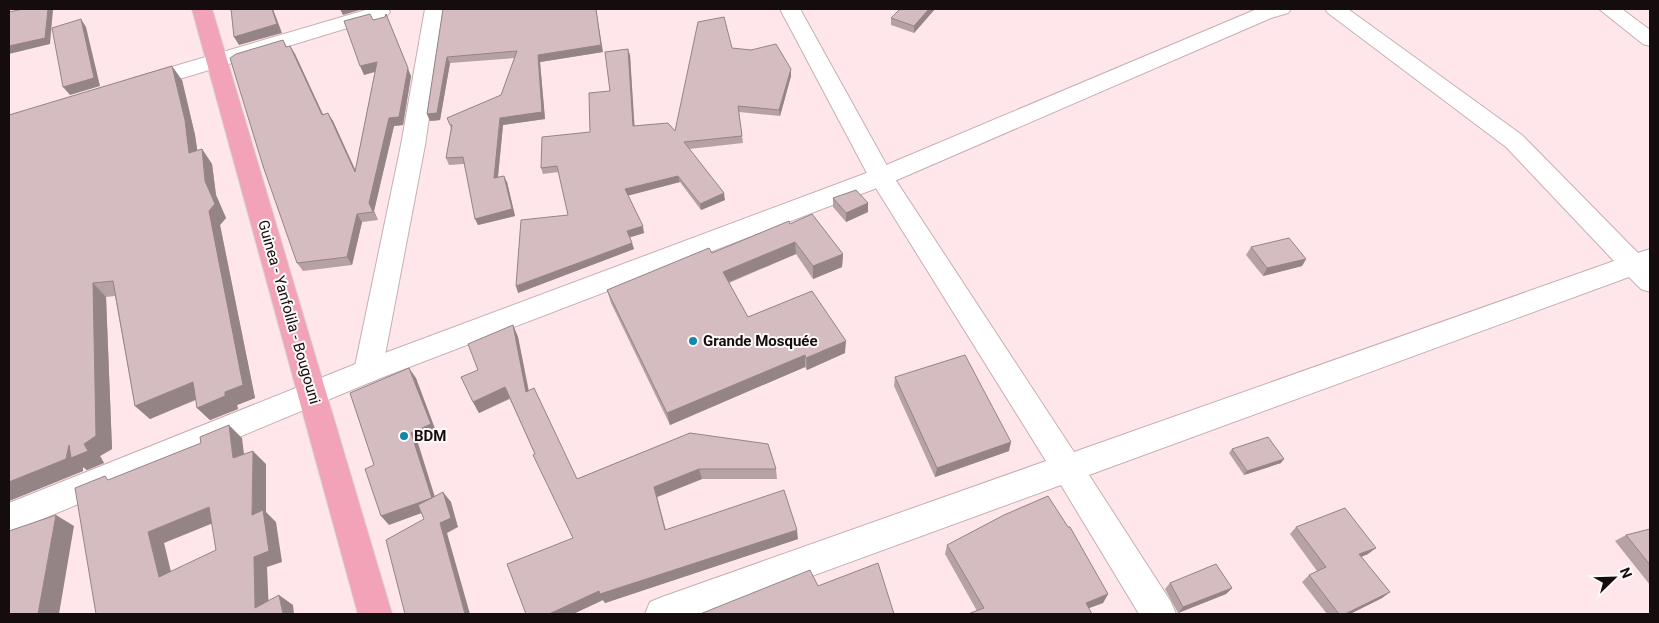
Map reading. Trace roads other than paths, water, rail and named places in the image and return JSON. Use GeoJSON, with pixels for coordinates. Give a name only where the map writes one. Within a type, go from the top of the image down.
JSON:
{"type":"FeatureCollection","features":[{"type":"Feature","properties":{"kind":"main road","name":"Guinea - Yanfolila - Bougouni"},"geometry":{"type":"LineString","coordinates":[[202,9],[375,614]]}},
{"type":"Feature","properties":{"kind":"street"},"geometry":{"type":"LineString","coordinates":[[368,371],[413,145],[435,9]]}},
{"type":"Feature","properties":{"kind":"street"},"geometry":{"type":"LineString","coordinates":[[790,9],[882,177],[1159,614]]}},
{"type":"Feature","properties":{"kind":"street"},"geometry":{"type":"LineString","coordinates":[[9,518],[368,371],[882,177],[1264,13],[1281,9]]}},
{"type":"Feature","properties":{"kind":"street"},"geometry":{"type":"LineString","coordinates":[[662,614],[1067,467],[1645,268],[1514,141],[1335,9]]}},
{"type":"Feature","properties":{"kind":"street"},"geometry":{"type":"LineString","coordinates":[[1609,9],[1650,40]]}},
{"type":"Feature","properties":{"kind":"street"},"geometry":{"type":"LineString","coordinates":[[122,89],[380,12]]}},
{"type":"Feature","properties":{"kind":"place","name":"Grande Mosquée"},"geometry":{"type":"Point","coordinates":[693,341]}},
{"type":"Feature","properties":{"kind":"place","name":"BDM"},"geometry":{"type":"Point","coordinates":[404,436]}}]}
